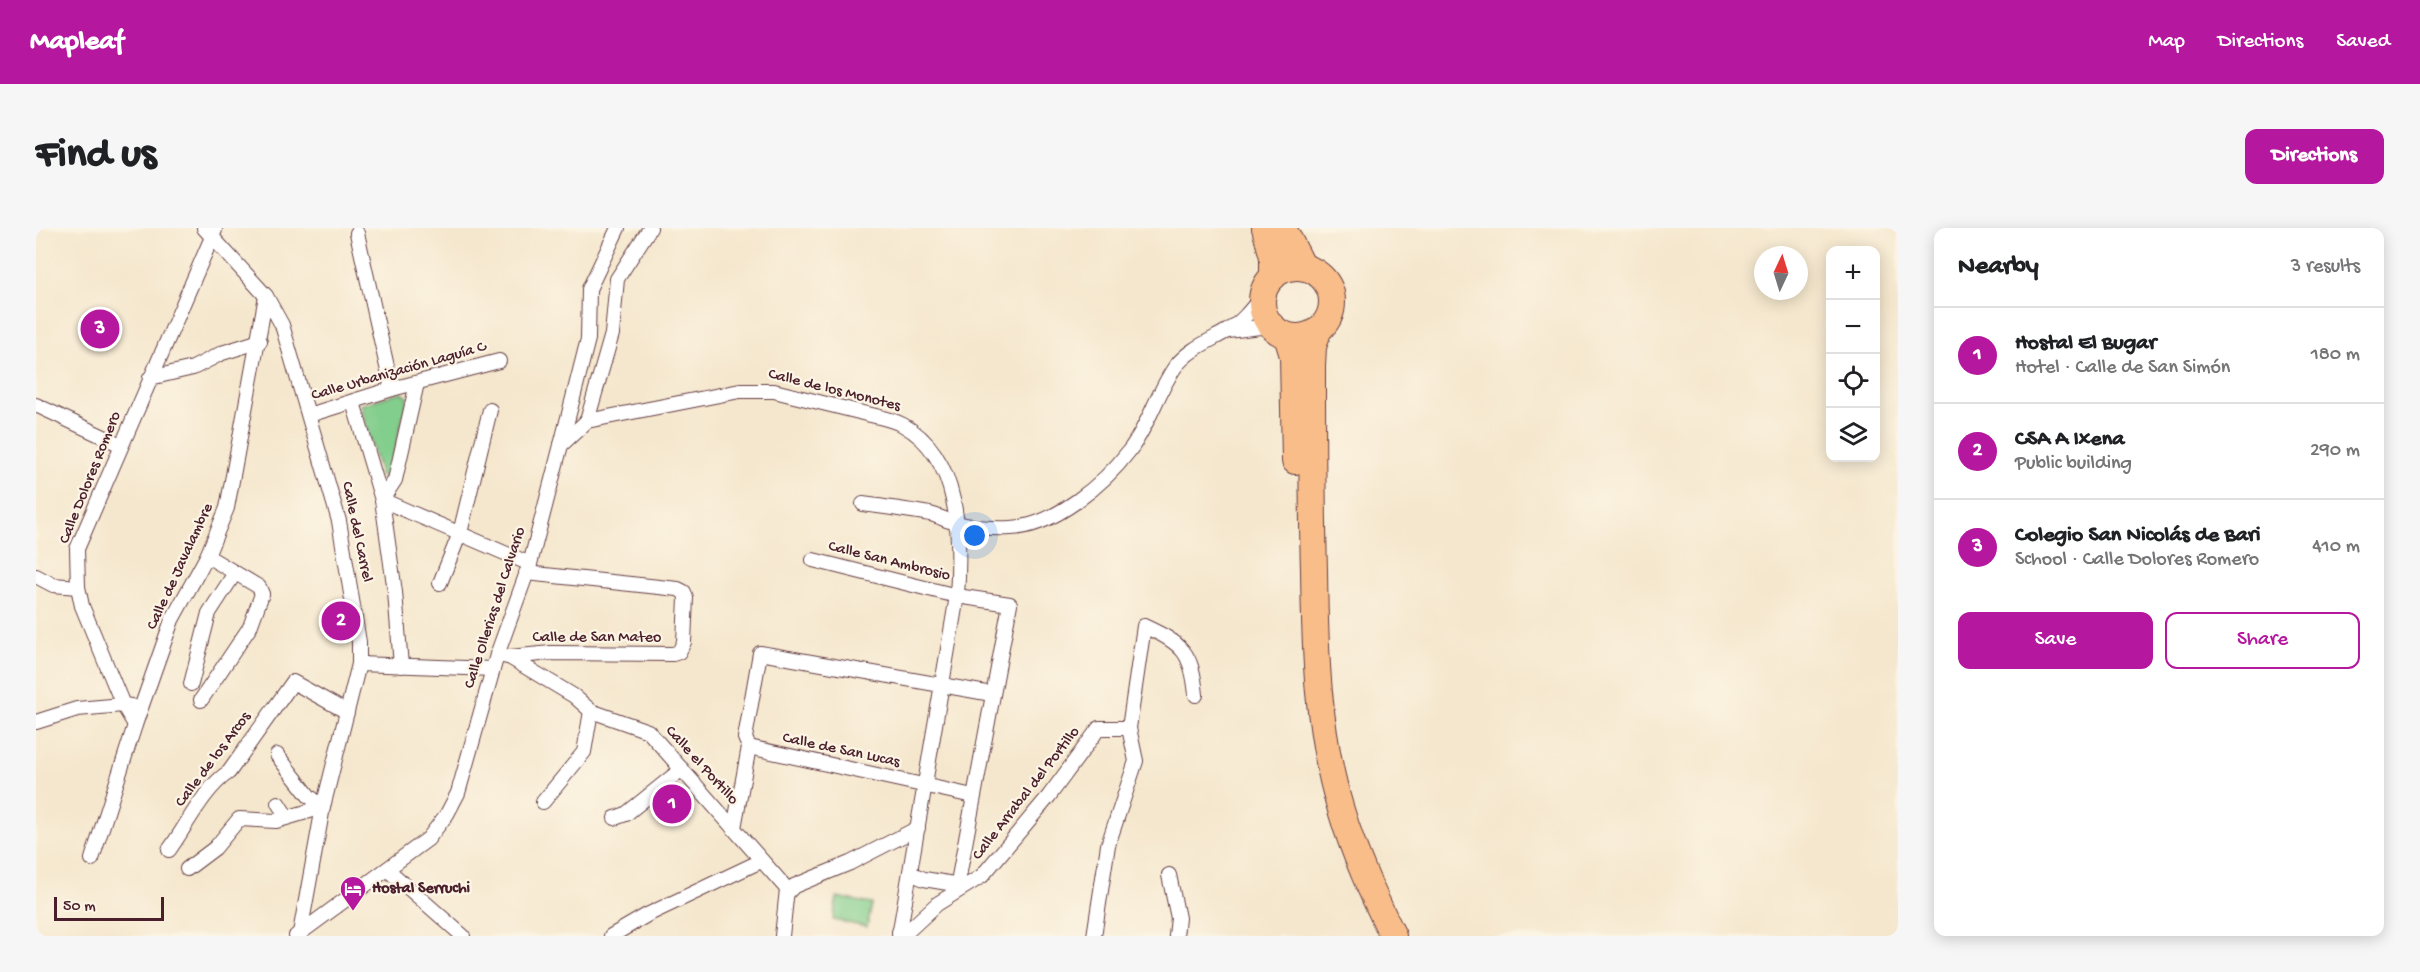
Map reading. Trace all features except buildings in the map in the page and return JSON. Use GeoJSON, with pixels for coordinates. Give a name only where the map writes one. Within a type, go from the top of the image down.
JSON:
{"type":"FeatureCollection","features":[{"type":"Feature","properties":{"kind":"highway"},"geometry":{"type":"LineString","coordinates":[[1265,228],[1273,257],[1264,314],[1281,333],[1293,357],[1299,663],[1308,740],[1326,818],[1353,892],[1375,936]]}},
{"type":"Feature","properties":{"kind":"highway"},"geometry":{"type":"LineString","coordinates":[[1283,228],[1303,267]]}},
{"type":"Feature","properties":{"kind":"highway"},"geometry":{"type":"LineString","coordinates":[[1267,286],[1292,267],[1303,267],[1324,278],[1330,288],[1333,300],[1332,312],[1327,322],[1318,331],[1308,336],[1281,333]]}},
{"type":"Feature","properties":{"kind":"highway"},"geometry":{"type":"LineString","coordinates":[[1318,331],[1313,347],[1312,365],[1313,517],[1315,660],[1323,734],[1340,809],[1367,884],[1393,936]]}},
{"type":"Feature","properties":{"kind":"street","name":"Calle Ollerias del Calvario"},"geometry":{"type":"LineString","coordinates":[[298,934],[388,870],[434,832],[453,804],[463,781],[493,669],[503,656],[561,445],[588,339],[589,289],[618,228]]}},
{"type":"Feature","properties":{"kind":"street"},"geometry":{"type":"LineString","coordinates":[[561,445],[587,421],[612,334],[617,279],[650,228]]}},
{"type":"Feature","properties":{"kind":"street","name":"Calle del Carrel"},"geometry":{"type":"LineString","coordinates":[[211,231],[266,296],[282,325],[339,521],[358,626],[359,664],[322,807],[298,934]]}},
{"type":"Feature","properties":{"kind":"street","name":"Calle Dolores Romero"},"geometry":{"type":"LineString","coordinates":[[135,725],[123,705],[82,606],[78,587],[77,549],[211,231]]}},
{"type":"Feature","properties":{"kind":"street"},"geometry":{"type":"LineString","coordinates":[[357,233],[392,389]]}},
{"type":"Feature","properties":{"kind":"street"},"geometry":{"type":"LineString","coordinates":[[863,504],[933,515],[956,523],[996,528],[1021,528],[1051,516],[1076,501],[1100,482],[1130,450],[1143,431],[1165,384],[1182,359],[1195,347],[1228,331],[1243,318],[1267,286]]}},
{"type":"Feature","properties":{"kind":"street","name":"Calle de Javalambre"},"geometry":{"type":"LineString","coordinates":[[141,708],[172,620],[207,556],[227,508],[260,341],[266,296]]}},
{"type":"Feature","properties":{"kind":"street"},"geometry":{"type":"LineString","coordinates":[[1228,331],[1260,327],[1281,333]]}},
{"type":"Feature","properties":{"kind":"street"},"geometry":{"type":"LineString","coordinates":[[150,378],[194,368],[222,354],[260,341]]}},
{"type":"Feature","properties":{"kind":"street","name":"Calle Urbanización Laguía C"},"geometry":{"type":"LineString","coordinates":[[309,415],[392,389],[499,361]]}},
{"type":"Feature","properties":{"kind":"street"},"geometry":{"type":"LineString","coordinates":[[382,500],[394,480],[417,383]]}},
{"type":"Feature","properties":{"kind":"street","name":"Calle de los Monotes"},"geometry":{"type":"LineString","coordinates":[[587,421],[748,389],[774,391],[889,420],[914,432],[936,457],[945,475],[956,523],[959,561],[957,596],[899,934]]}},
{"type":"Feature","properties":{"kind":"street"},"geometry":{"type":"LineString","coordinates":[[352,402],[382,500],[395,592],[401,666]]}},
{"type":"Feature","properties":{"kind":"street"},"geometry":{"type":"LineString","coordinates":[[36,405],[122,445]]}},
{"type":"Feature","properties":{"kind":"street"},"geometry":{"type":"LineString","coordinates":[[440,583],[460,533],[490,411]]}},
{"type":"Feature","properties":{"kind":"street","name":"Calle de San Mateo"},"geometry":{"type":"LineString","coordinates":[[382,500],[460,533],[528,569],[678,589],[684,592],[686,598],[684,642],[679,652],[673,654],[551,653],[503,656]]}},
{"type":"Feature","properties":{"kind":"street"},"geometry":{"type":"LineString","coordinates":[[201,700],[249,627],[262,594],[259,587],[207,556]]}},
{"type":"Feature","properties":{"kind":"street","name":"Calle San Ambrosio"},"geometry":{"type":"LineString","coordinates":[[813,560],[957,596],[1010,604],[992,694]]}},
{"type":"Feature","properties":{"kind":"street"},"geometry":{"type":"LineString","coordinates":[[191,684],[209,613],[235,573]]}},
{"type":"Feature","properties":{"kind":"street"},"geometry":{"type":"LineString","coordinates":[[36,576],[52,585],[78,587]]}},
{"type":"Feature","properties":{"kind":"street"},"geometry":{"type":"LineString","coordinates":[[1094,936],[1108,845],[1136,761],[1129,728],[1144,626],[1180,645],[1194,670],[1196,695]]}},
{"type":"Feature","properties":{"kind":"street"},"geometry":{"type":"LineString","coordinates":[[734,828],[749,747],[746,738],[760,653],[992,694],[958,882],[954,884],[924,879],[910,873]]}},
{"type":"Feature","properties":{"kind":"street","name":"Calle el Portillo"},"geometry":{"type":"LineString","coordinates":[[503,656],[574,696],[591,711],[648,731],[788,892]]}},
{"type":"Feature","properties":{"kind":"street"},"geometry":{"type":"LineString","coordinates":[[359,664],[493,669]]}},
{"type":"Feature","properties":{"kind":"street","name":"Calle de los Arcos"},"geometry":{"type":"LineString","coordinates":[[169,850],[200,803],[221,777],[229,772],[292,682],[347,712]]}},
{"type":"Feature","properties":{"kind":"street"},"geometry":{"type":"LineString","coordinates":[[36,722],[77,709],[123,705],[141,708],[92,859]]}},
{"type":"Feature","properties":{"kind":"street"},"geometry":{"type":"LineString","coordinates":[[543,802],[584,752],[591,711]]}},
{"type":"Feature","properties":{"kind":"street","name":"Calle Arrabal del Portillo"},"geometry":{"type":"LineString","coordinates":[[899,934],[909,930],[937,904],[982,876],[1049,796],[1100,728],[1129,728]]}},
{"type":"Feature","properties":{"kind":"street","name":"Calle de San Lucas"},"geometry":{"type":"LineString","coordinates":[[749,747],[973,796]]}},
{"type":"Feature","properties":{"kind":"street"},"geometry":{"type":"LineString","coordinates":[[277,755],[309,796],[322,807]]}},
{"type":"Feature","properties":{"kind":"street"},"geometry":{"type":"LineString","coordinates":[[615,818],[626,814],[682,769]]}},
{"type":"Feature","properties":{"kind":"street"},"geometry":{"type":"LineString","coordinates":[[278,803],[287,817]]}},
{"type":"Feature","properties":{"kind":"street"},"geometry":{"type":"LineString","coordinates":[[191,867],[215,848],[239,819],[276,821],[322,807]]}},
{"type":"Feature","properties":{"kind":"street"},"geometry":{"type":"LineString","coordinates":[[782,936],[788,892],[794,886],[850,863],[918,828]]}},
{"type":"Feature","properties":{"kind":"street"},"geometry":{"type":"LineString","coordinates":[[611,936],[647,915],[761,861]]}},
{"type":"Feature","properties":{"kind":"street"},"geometry":{"type":"LineString","coordinates":[[388,870],[463,936]]}},
{"type":"Feature","properties":{"kind":"street"},"geometry":{"type":"LineString","coordinates":[[1168,875],[1178,918],[1176,936]]}},
{"type":"Feature","properties":{"kind":"green space"},"geometry":{"type":"Polygon","coordinates":[[[401,392],[408,397],[389,475],[381,477],[360,405],[401,392]]]}},
{"type":"Feature","properties":{"kind":"green space"},"geometry":{"type":"Polygon","coordinates":[[[837,897],[872,904],[867,927],[833,920],[837,897]]]}},
{"type":"Feature","properties":{"kind":"place","name":"Colegio San Nicolás de Bari"},"geometry":{"type":"Point","coordinates":[100,329]}},
{"type":"Feature","properties":{"kind":"place","name":"CSA A Ixena"},"geometry":{"type":"Point","coordinates":[341,621]}},
{"type":"Feature","properties":{"kind":"place","name":"Hostal El Bugar"},"geometry":{"type":"Point","coordinates":[672,804]}},
{"type":"Feature","properties":{"kind":"place","name":"Hostal Serruchi"},"geometry":{"type":"Point","coordinates":[353,912]}}]}
